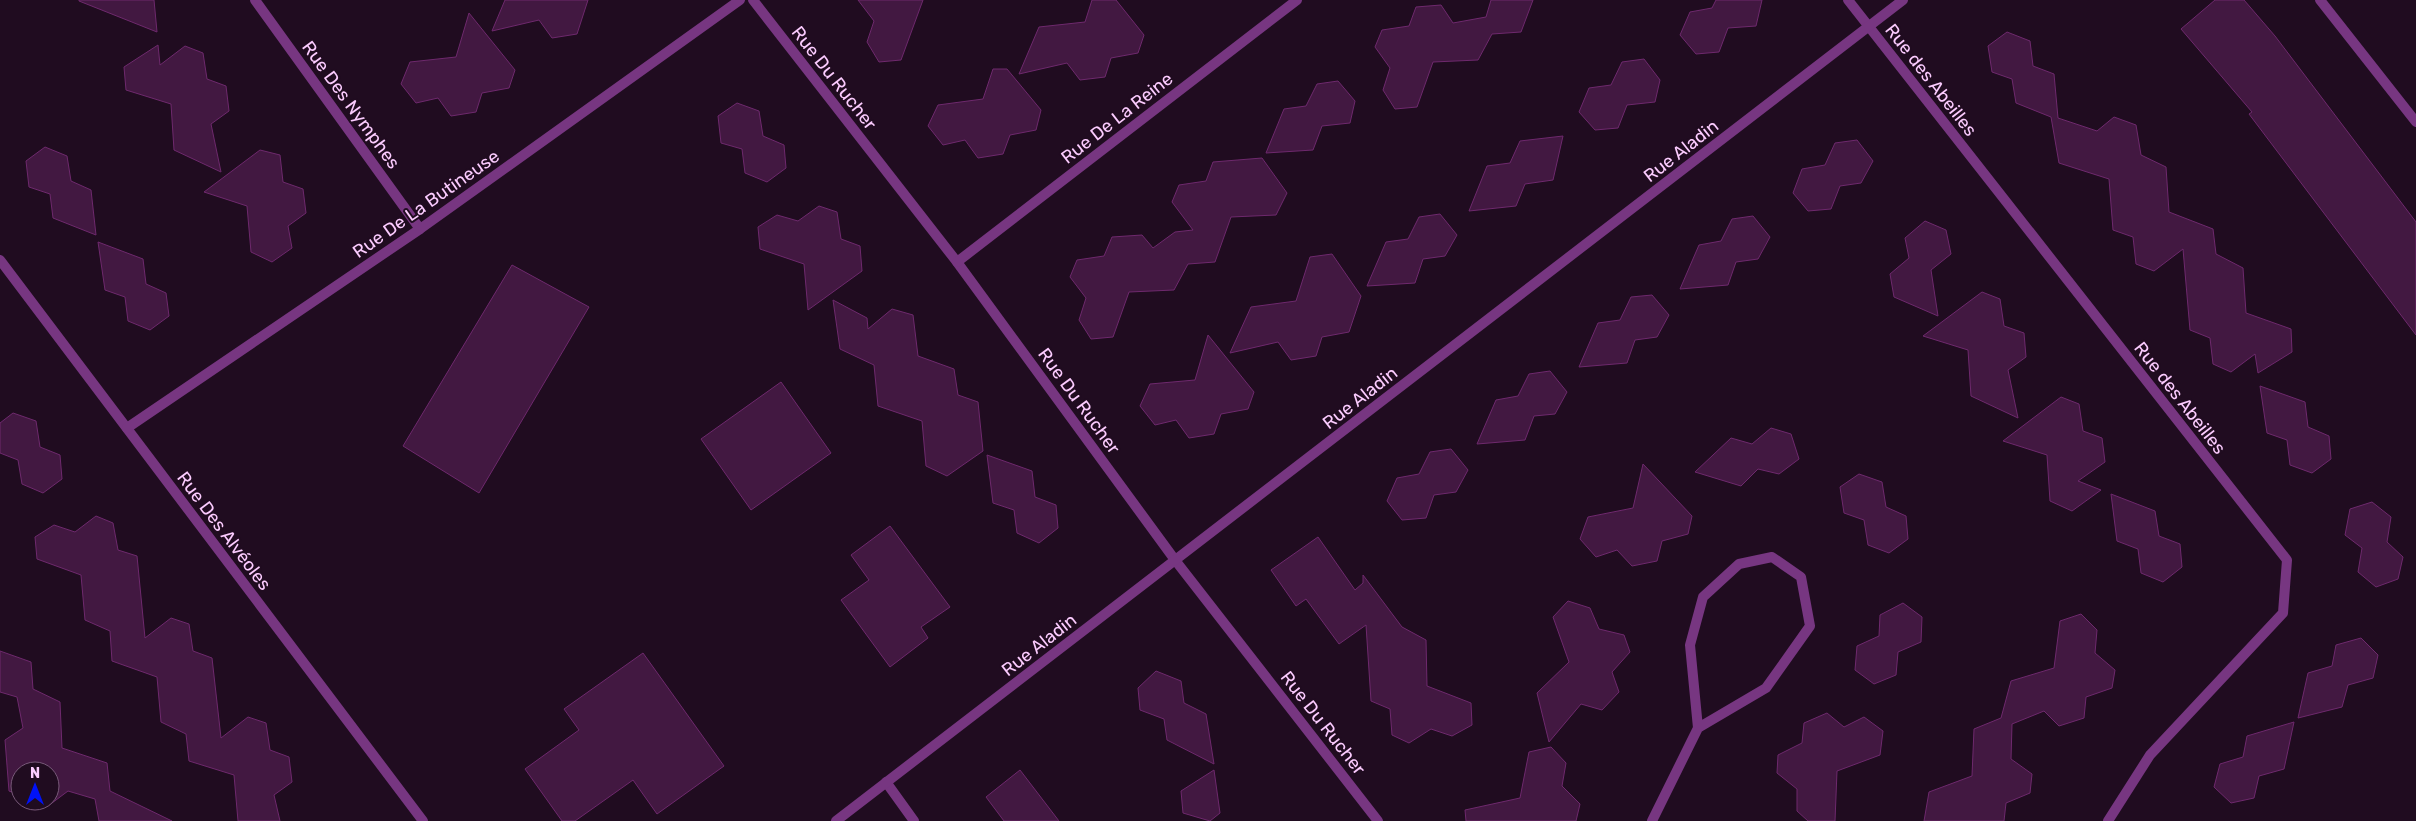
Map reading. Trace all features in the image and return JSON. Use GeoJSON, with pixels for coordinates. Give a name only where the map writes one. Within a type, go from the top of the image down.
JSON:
{"type":"FeatureCollection","features":[{"type":"Feature","properties":{"kind":"street","name":"Rue Des Nymphes"},"geometry":{"type":"LineString","coordinates":[[255,0],[420,229]]}},
{"type":"Feature","properties":{"kind":"street","name":"Rue De La Butineuse"},"geometry":{"type":"LineString","coordinates":[[127,428],[420,229],[740,0]]}},
{"type":"Feature","properties":{"kind":"street","name":"Rue Du Rucher"},"geometry":{"type":"LineString","coordinates":[[753,0],[957,262],[1175,560],[1378,821]]}},
{"type":"Feature","properties":{"kind":"street","name":"Rue De La Reine"},"geometry":{"type":"LineString","coordinates":[[957,262],[1297,0]]}},
{"type":"Feature","properties":{"kind":"street","name":"Rue des Abeilles"},"geometry":{"type":"LineString","coordinates":[[1848,0],[2287,560],[2282,614],[2150,755],[2108,821]]}},
{"type":"Feature","properties":{"kind":"street","name":"Rue Aladin"},"geometry":{"type":"LineString","coordinates":[[836,821],[1903,0]]}},
{"type":"Feature","properties":{"kind":"street"},"geometry":{"type":"LineString","coordinates":[[2320,0],[2416,122]]}},
{"type":"Feature","properties":{"kind":"street","name":"Rue Des Alvéoles"},"geometry":{"type":"LineString","coordinates":[[0,260],[423,821]]}},
{"type":"Feature","properties":{"kind":"street"},"geometry":{"type":"LineString","coordinates":[[1652,821],[1698,728],[1690,645],[1703,597],[1739,564],[1772,557],[1800,577],[1810,626],[1766,688],[1698,728]]}},
{"type":"Feature","properties":{"kind":"street"},"geometry":{"type":"LineString","coordinates":[[886,782],[914,821]]}},
{"type":"Feature","properties":{"kind":"building"},"geometry":{"type":"Polygon","coordinates":[[[154,0],[157,32],[79,1],[154,0]]]}},
{"type":"Feature","properties":{"kind":"building"},"geometry":{"type":"Polygon","coordinates":[[[505,0],[588,0],[577,34],[552,38],[539,20],[492,31],[505,0]]]}},
{"type":"Feature","properties":{"kind":"building"},"geometry":{"type":"Polygon","coordinates":[[[858,0],[923,0],[901,60],[879,62],[867,42],[874,21],[858,0]]]}},
{"type":"Feature","properties":{"kind":"building"},"geometry":{"type":"Polygon","coordinates":[[[1092,0],[1116,0],[1144,35],[1138,53],[1111,58],[1105,77],[1080,80],[1067,63],[1019,74],[1039,27],[1085,22],[1092,0]]]}},
{"type":"Feature","properties":{"kind":"building"},"geometry":{"type":"Polygon","coordinates":[[[1491,0],[1533,0],[1521,32],[1492,34],[1478,60],[1433,62],[1417,107],[1395,109],[1383,90],[1390,68],[1375,47],[1382,30],[1409,26],[1416,7],[1441,5],[1453,23],[1486,17],[1491,0]]]}},
{"type":"Feature","properties":{"kind":"building"},"geometry":{"type":"Polygon","coordinates":[[[1716,0],[1762,0],[1756,26],[1728,28],[1719,52],[1696,54],[1680,35],[1690,12],[1712,8],[1716,0]]]}},
{"type":"Feature","properties":{"kind":"building"},"geometry":{"type":"Polygon","coordinates":[[[2215,0],[2244,0],[2275,36],[2416,222],[2416,335],[2249,114],[2252,112],[2181,29],[2215,0]]]}},
{"type":"Feature","properties":{"kind":"building"},"geometry":{"type":"Polygon","coordinates":[[[469,13],[515,70],[509,88],[482,93],[476,112],[451,116],[438,98],[416,103],[401,84],[410,62],[456,57],[469,13]]]}},
{"type":"Feature","properties":{"kind":"building"},"geometry":{"type":"Polygon","coordinates":[[[2007,32],[2030,41],[2033,66],[2054,74],[2058,118],[2097,131],[2114,117],[2136,125],[2141,155],[2166,167],[2169,212],[2213,229],[2216,254],[2243,268],[2246,313],[2291,329],[2292,352],[2258,373],[2255,354],[2231,372],[2213,364],[2210,338],[2190,330],[2183,249],[2154,271],[2136,264],[2133,237],[2113,230],[2109,179],[2059,163],[2051,117],[2016,103],[2012,79],[1992,72],[1988,46],[2007,32]]]}},
{"type":"Feature","properties":{"kind":"building"},"geometry":{"type":"Polygon","coordinates":[[[158,45],[160,65],[185,46],[203,53],[207,79],[226,86],[229,111],[211,124],[221,172],[174,150],[171,104],[126,90],[124,67],[158,45]]]}},
{"type":"Feature","properties":{"kind":"building"},"geometry":{"type":"Polygon","coordinates":[[[1644,59],[1660,80],[1655,102],[1627,105],[1618,128],[1595,130],[1579,112],[1589,88],[1611,85],[1622,62],[1644,59]]]}},
{"type":"Feature","properties":{"kind":"building"},"geometry":{"type":"Polygon","coordinates":[[[993,69],[1007,69],[1041,110],[1036,130],[1010,135],[1003,154],[978,158],[965,140],[943,145],[928,126],[938,105],[983,99],[993,69]]]}},
{"type":"Feature","properties":{"kind":"building"},"geometry":{"type":"Polygon","coordinates":[[[1338,81],[1355,101],[1350,123],[1322,126],[1313,150],[1266,153],[1284,109],[1306,106],[1317,84],[1338,81]]]}},
{"type":"Feature","properties":{"kind":"building"},"geometry":{"type":"Polygon","coordinates":[[[737,103],[759,111],[763,136],[784,145],[786,168],[767,182],[745,173],[742,149],[721,143],[718,116],[737,103]]]}},
{"type":"Feature","properties":{"kind":"building"},"geometry":{"type":"Polygon","coordinates":[[[1563,136],[1553,180],[1525,184],[1516,206],[1469,211],[1487,166],[1510,163],[1520,141],[1563,136]]]}},
{"type":"Feature","properties":{"kind":"building"},"geometry":{"type":"Polygon","coordinates":[[[1857,140],[1873,161],[1861,183],[1840,186],[1831,209],[1808,211],[1793,193],[1802,169],[1825,165],[1835,143],[1857,140]]]}},
{"type":"Feature","properties":{"kind":"building"},"geometry":{"type":"Polygon","coordinates":[[[45,147],[67,156],[71,181],[91,190],[96,235],[53,218],[50,194],[29,187],[26,161],[45,147]]]}},
{"type":"Feature","properties":{"kind":"building"},"geometry":{"type":"Polygon","coordinates":[[[260,150],[280,155],[283,182],[303,189],[306,213],[288,226],[292,248],[272,262],[251,252],[247,206],[204,192],[260,150]]]}},
{"type":"Feature","properties":{"kind":"building"},"geometry":{"type":"Polygon","coordinates":[[[1262,158],[1287,193],[1276,215],[1231,217],[1215,262],[1188,264],[1174,290],[1129,292],[1113,337],[1091,339],[1079,320],[1086,298],[1070,277],[1077,260],[1104,256],[1112,237],[1142,235],[1153,248],[1175,232],[1193,230],[1172,202],[1179,185],[1206,181],[1213,162],[1262,158]]]}},
{"type":"Feature","properties":{"kind":"building"},"geometry":{"type":"Polygon","coordinates":[[[819,206],[837,212],[841,239],[860,246],[862,271],[808,310],[804,264],[760,249],[758,227],[777,215],[798,221],[819,206]]]}},
{"type":"Feature","properties":{"kind":"building"},"geometry":{"type":"Polygon","coordinates":[[[1440,214],[1457,235],[1445,256],[1423,259],[1415,283],[1367,286],[1386,242],[1408,239],[1419,217],[1440,214]]]}},
{"type":"Feature","properties":{"kind":"building"},"geometry":{"type":"Polygon","coordinates":[[[1753,216],[1770,237],[1758,259],[1736,262],[1728,285],[1680,289],[1699,245],[1721,241],[1732,219],[1753,216]]]}},
{"type":"Feature","properties":{"kind":"building"},"geometry":{"type":"Polygon","coordinates":[[[1925,221],[1946,230],[1951,254],[1931,270],[1938,316],[1894,297],[1890,274],[1909,258],[1905,238],[1925,221]]]}},
{"type":"Feature","properties":{"kind":"building"},"geometry":{"type":"Polygon","coordinates":[[[98,242],[143,259],[146,284],[166,293],[169,316],[150,330],[128,321],[125,297],[105,290],[98,242]]]}},
{"type":"Feature","properties":{"kind":"building"},"geometry":{"type":"Polygon","coordinates":[[[1332,254],[1361,296],[1349,332],[1322,337],[1316,356],[1291,360],[1278,342],[1230,353],[1251,307],[1296,301],[1310,257],[1332,254]]]}},
{"type":"Feature","properties":{"kind":"building"},"geometry":{"type":"Polygon","coordinates":[[[512,265],[589,307],[479,493],[403,446],[512,265]]]}},
{"type":"Feature","properties":{"kind":"building"},"geometry":{"type":"Polygon","coordinates":[[[1982,292],[2000,299],[2004,326],[2024,333],[2026,357],[2008,370],[2018,418],[1971,396],[1968,350],[1923,336],[1982,292]]]}},
{"type":"Feature","properties":{"kind":"building"},"geometry":{"type":"Polygon","coordinates":[[[1652,295],[1669,315],[1657,337],[1635,340],[1627,363],[1579,367],[1598,323],[1620,320],[1631,297],[1652,295]]]}},
{"type":"Feature","properties":{"kind":"building"},"geometry":{"type":"Polygon","coordinates":[[[833,300],[867,318],[868,329],[892,309],[913,315],[918,356],[954,369],[958,395],[978,402],[983,451],[947,476],[926,466],[922,421],[878,406],[874,365],[840,349],[833,300]]]}},
{"type":"Feature","properties":{"kind":"building"},"geometry":{"type":"Polygon","coordinates":[[[1208,335],[1254,392],[1248,409],[1221,414],[1214,434],[1189,438],[1176,420],[1155,425],[1140,406],[1150,384],[1195,380],[1208,335]]]}},
{"type":"Feature","properties":{"kind":"building"},"geometry":{"type":"Polygon","coordinates":[[[1550,371],[1567,392],[1555,414],[1534,416],[1525,440],[1477,444],[1496,400],[1518,396],[1529,374],[1550,371]]]}},
{"type":"Feature","properties":{"kind":"building"},"geometry":{"type":"Polygon","coordinates":[[[781,382],[831,453],[751,510],[701,439],[781,382]]]}},
{"type":"Feature","properties":{"kind":"building"},"geometry":{"type":"Polygon","coordinates":[[[2260,386],[2305,402],[2308,427],[2329,436],[2331,459],[2312,473],[2290,465],[2287,440],[2267,433],[2260,386]]]}},
{"type":"Feature","properties":{"kind":"building"},"geometry":{"type":"Polygon","coordinates":[[[2061,397],[2079,404],[2083,431],[2102,438],[2105,462],[2078,481],[2101,490],[2072,511],[2050,501],[2047,455],[2003,441],[2061,397]]]}},
{"type":"Feature","properties":{"kind":"building"},"geometry":{"type":"Polygon","coordinates":[[[13,413],[36,421],[40,447],[60,455],[62,479],[43,493],[22,484],[18,460],[0,453],[0,423],[13,413]]]}},
{"type":"Feature","properties":{"kind":"building"},"geometry":{"type":"Polygon","coordinates":[[[1771,428],[1791,434],[1799,459],[1779,474],[1758,469],[1741,486],[1695,472],[1731,438],[1752,444],[1771,428]]]}},
{"type":"Feature","properties":{"kind":"building"},"geometry":{"type":"Polygon","coordinates":[[[1451,449],[1468,470],[1456,492],[1434,495],[1426,518],[1402,520],[1387,501],[1397,478],[1419,474],[1430,452],[1451,449]]]}},
{"type":"Feature","properties":{"kind":"building"},"geometry":{"type":"Polygon","coordinates":[[[987,455],[1032,471],[1035,497],[1056,505],[1058,528],[1039,543],[1017,533],[1014,510],[993,503],[987,455]]]}},
{"type":"Feature","properties":{"kind":"building"},"geometry":{"type":"Polygon","coordinates":[[[1643,464],[1692,516],[1688,534],[1662,541],[1657,561],[1632,566],[1617,550],[1596,557],[1580,539],[1588,517],[1633,508],[1643,464]]]}},
{"type":"Feature","properties":{"kind":"building"},"geometry":{"type":"Polygon","coordinates":[[[1859,474],[1882,482],[1886,507],[1906,516],[1908,539],[1889,553],[1868,545],[1864,520],[1844,513],[1840,487],[1859,474]]]}},
{"type":"Feature","properties":{"kind":"building"},"geometry":{"type":"Polygon","coordinates":[[[2111,494],[2155,511],[2159,536],[2180,544],[2182,567],[2163,582],[2141,573],[2138,549],[2117,541],[2111,494]]]}},
{"type":"Feature","properties":{"kind":"building"},"geometry":{"type":"Polygon","coordinates":[[[2372,502],[2391,517],[2387,542],[2403,557],[2398,579],[2376,587],[2358,572],[2362,548],[2345,535],[2350,509],[2372,502]]]}},
{"type":"Feature","properties":{"kind":"building"},"geometry":{"type":"Polygon","coordinates":[[[96,516],[113,523],[118,550],[137,556],[145,638],[171,618],[189,624],[193,651],[212,658],[221,738],[248,717],[266,723],[270,750],[289,757],[292,782],[274,795],[280,821],[238,821],[234,775],[189,761],[186,734],[161,722],[157,677],[112,661],[110,631],[85,620],[81,575],[37,559],[35,537],[54,525],[75,532],[96,516]]]}},
{"type":"Feature","properties":{"kind":"building"},"geometry":{"type":"Polygon","coordinates":[[[890,526],[950,607],[921,627],[928,638],[890,667],[841,600],[869,580],[851,555],[890,526]]]}},
{"type":"Feature","properties":{"kind":"building"},"geometry":{"type":"Polygon","coordinates":[[[1318,537],[1355,590],[1363,583],[1363,575],[1402,627],[1426,640],[1427,686],[1471,703],[1472,725],[1452,736],[1431,729],[1409,743],[1392,735],[1390,709],[1371,701],[1366,625],[1339,644],[1306,599],[1296,606],[1271,570],[1318,537]]]}},
{"type":"Feature","properties":{"kind":"building"},"geometry":{"type":"Polygon","coordinates":[[[1568,601],[1590,608],[1599,629],[1624,635],[1630,652],[1612,672],[1619,692],[1602,710],[1581,704],[1549,742],[1537,693],[1569,662],[1553,617],[1568,601]]]}},
{"type":"Feature","properties":{"kind":"building"},"geometry":{"type":"Polygon","coordinates":[[[1903,603],[1922,617],[1921,642],[1898,652],[1896,675],[1874,684],[1855,670],[1857,646],[1879,636],[1880,615],[1903,603]]]}},
{"type":"Feature","properties":{"kind":"building"},"geometry":{"type":"Polygon","coordinates":[[[2081,614],[2097,630],[2095,653],[2115,670],[2112,688],[2086,697],[2084,718],[2059,726],[2044,711],[2012,724],[2011,759],[2032,774],[2030,793],[2006,803],[2004,821],[1924,821],[1929,792],[1972,776],[1974,729],[2001,718],[2011,681],[2054,668],[2060,621],[2081,614]]]}},
{"type":"Feature","properties":{"kind":"building"},"geometry":{"type":"Polygon","coordinates":[[[2361,638],[2378,655],[2373,678],[2348,685],[2342,707],[2298,718],[2308,673],[2332,666],[2336,645],[2361,638]]]}},
{"type":"Feature","properties":{"kind":"building"},"geometry":{"type":"Polygon","coordinates":[[[0,651],[31,662],[33,689],[60,702],[62,748],[107,763],[110,791],[172,821],[99,821],[95,799],[68,791],[60,797],[60,761],[10,761],[9,791],[5,740],[23,728],[17,697],[0,692],[0,651]]]}},
{"type":"Feature","properties":{"kind":"building"},"geometry":{"type":"Polygon","coordinates":[[[643,653],[724,766],[657,814],[633,780],[575,821],[562,821],[525,769],[579,730],[564,709],[643,653]]]}},
{"type":"Feature","properties":{"kind":"building"},"geometry":{"type":"Polygon","coordinates":[[[1156,671],[1181,681],[1184,703],[1206,714],[1214,764],[1167,740],[1164,719],[1140,710],[1138,688],[1156,671]]]}},
{"type":"Feature","properties":{"kind":"building"},"geometry":{"type":"Polygon","coordinates":[[[1827,713],[1844,727],[1864,717],[1883,731],[1880,755],[1837,771],[1835,821],[1808,821],[1797,811],[1797,789],[1777,773],[1778,755],[1802,743],[1804,723],[1827,713]]]}},
{"type":"Feature","properties":{"kind":"building"},"geometry":{"type":"Polygon","coordinates":[[[2294,722],[2284,769],[2259,776],[2254,798],[2231,803],[2214,787],[2220,764],[2243,757],[2247,736],[2294,722]]]}},
{"type":"Feature","properties":{"kind":"building"},"geometry":{"type":"Polygon","coordinates":[[[1551,747],[1566,763],[1562,786],[1580,804],[1576,821],[1466,821],[1465,810],[1520,798],[1529,752],[1551,747]]]}},
{"type":"Feature","properties":{"kind":"building"},"geometry":{"type":"Polygon","coordinates":[[[1020,770],[1059,821],[1004,821],[986,797],[1020,770]]]}},
{"type":"Feature","properties":{"kind":"building"},"geometry":{"type":"Polygon","coordinates":[[[1214,770],[1220,813],[1210,821],[1183,813],[1181,791],[1214,770]]]}}]}
